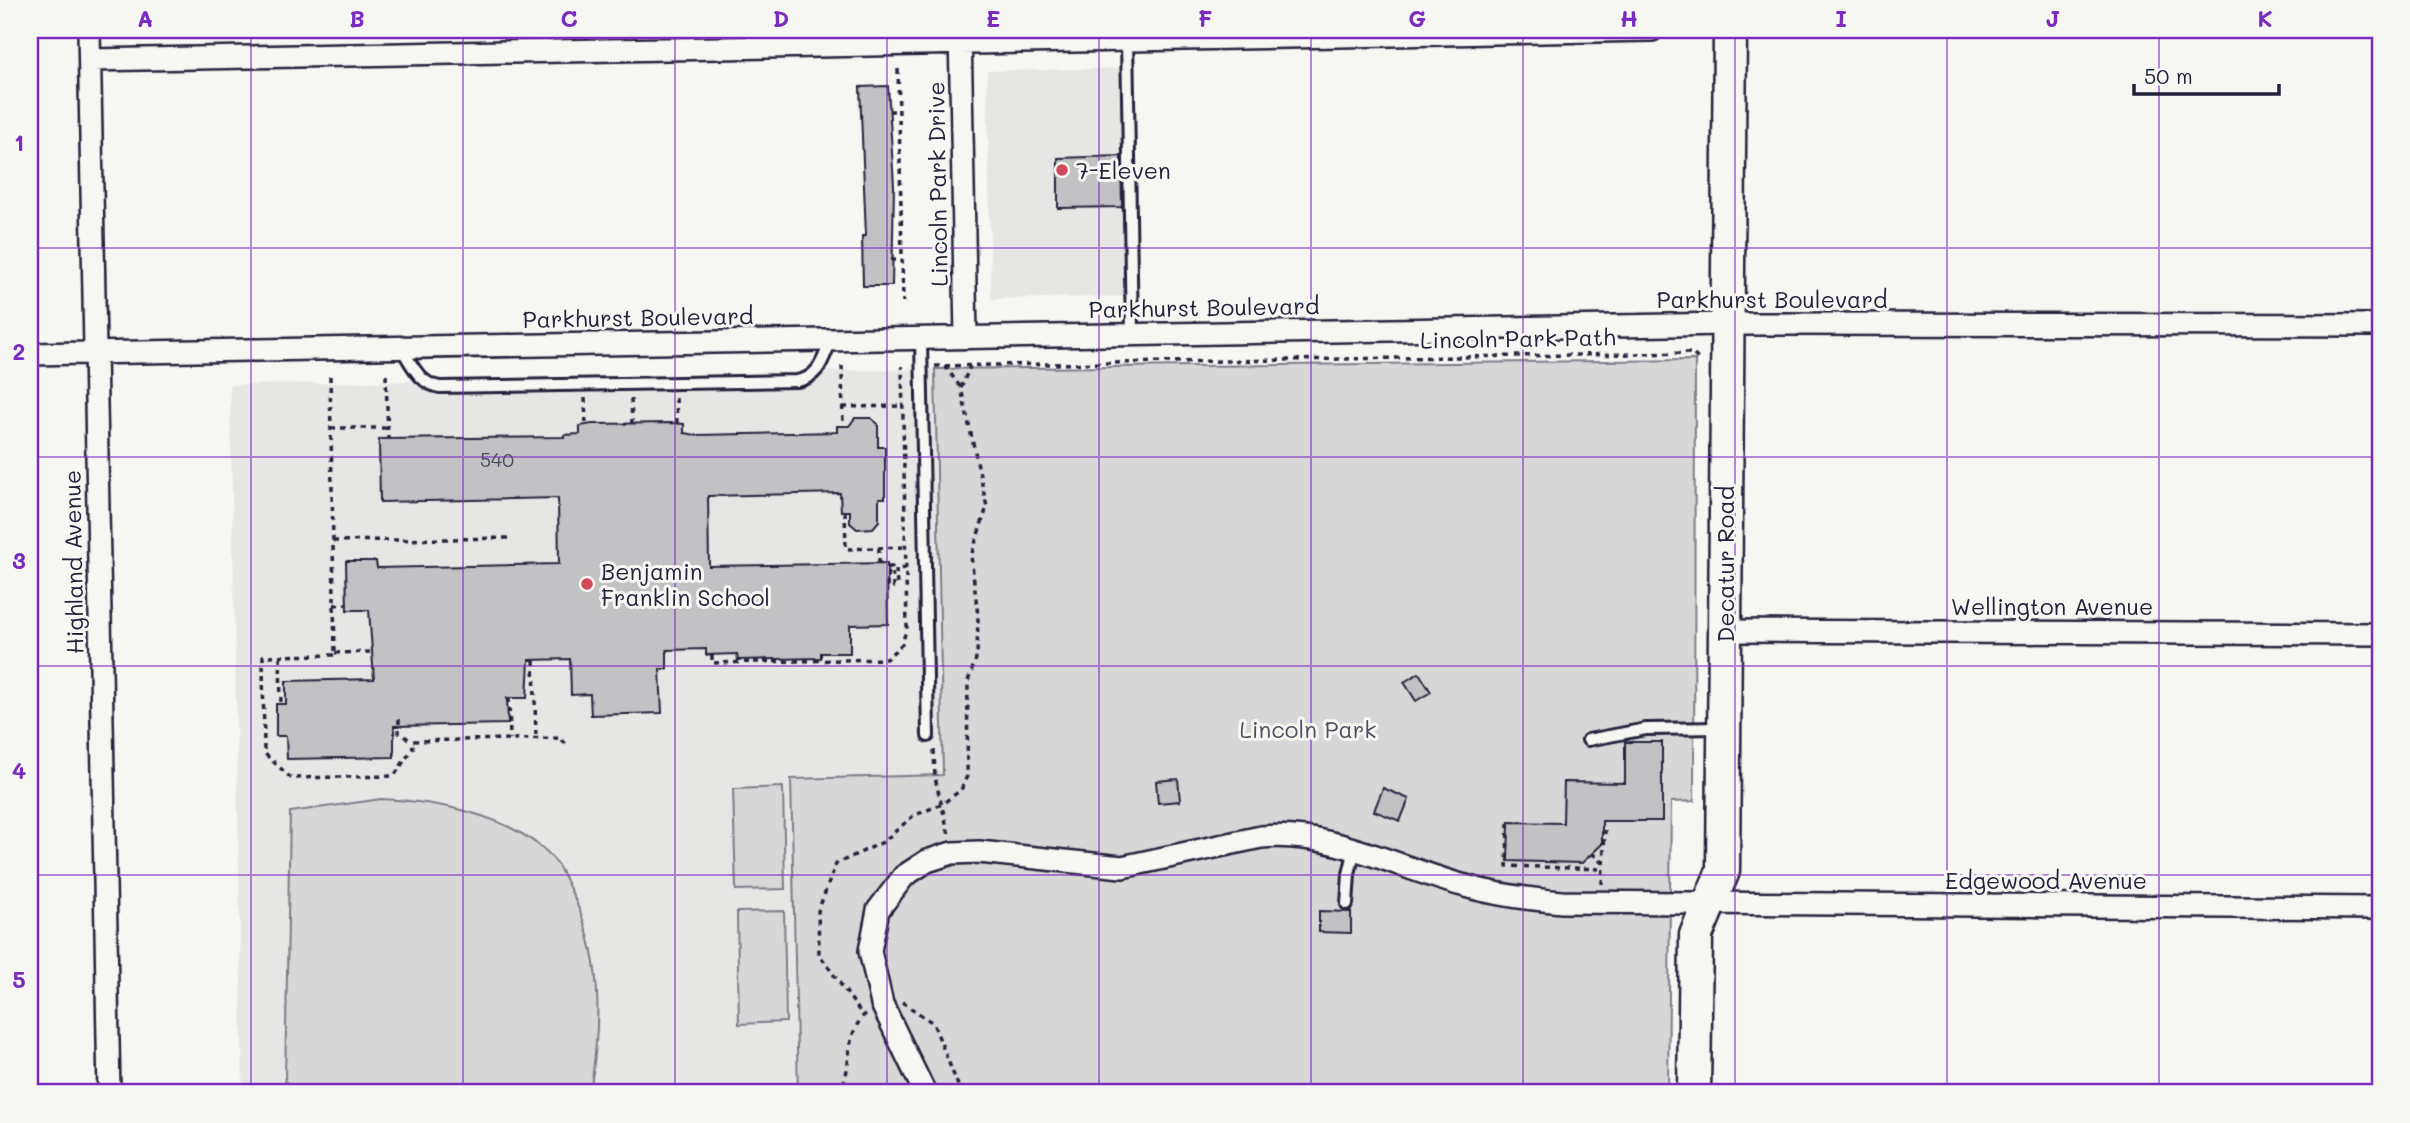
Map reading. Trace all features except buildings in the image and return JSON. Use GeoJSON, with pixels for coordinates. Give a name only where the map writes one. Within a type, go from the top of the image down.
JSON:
{"type":"FeatureCollection","features":[{"type":"Feature","properties":{"kind":"street","name":"Highland Avenue"},"geometry":{"type":"LineString","coordinates":[[89,30],[109,1093]]}},
{"type":"Feature","properties":{"kind":"street"},"geometry":{"type":"LineString","coordinates":[[90,60],[960,36],[1127,39],[1652,30]]}},
{"type":"Feature","properties":{"kind":"street","name":"Decatur Road"},"geometry":{"type":"LineString","coordinates":[[1694,1093],[1696,935],[1723,871],[1730,30]]}},
{"type":"Feature","properties":{"kind":"street","name":"Lincoln Park Drive"},"geometry":{"type":"LineString","coordinates":[[960,36],[966,337]]}},
{"type":"Feature","properties":{"kind":"street","name":"Parkhurst Boulevard"},"geometry":{"type":"LineString","coordinates":[[30,354],[1727,324],[2380,325]]}},
{"type":"Feature","properties":{"kind":"street","name":"Wellington Avenue"},"geometry":{"type":"LineString","coordinates":[[1724,631],[2380,634]]}},
{"type":"Feature","properties":{"kind":"street","name":"Edgewood Avenue"},"geometry":{"type":"LineString","coordinates":[[925,1093],[882,1004],[870,951],[878,910],[904,876],[927,861],[952,853],[979,852],[1122,867],[1237,841],[1284,835],[1331,840],[1461,885],[1525,899],[1631,905],[2380,908]]}},
{"type":"Feature","properties":{"kind":"lane"},"geometry":{"type":"LineString","coordinates":[[1127,39],[1132,334]]}},
{"type":"Feature","properties":{"kind":"lane"},"geometry":{"type":"LineString","coordinates":[[921,338],[928,736]]}},
{"type":"Feature","properties":{"kind":"lane"},"geometry":{"type":"LineString","coordinates":[[401,348],[419,377],[440,387],[743,382],[805,380],[819,369],[831,340]]}},
{"type":"Feature","properties":{"kind":"lane"},"geometry":{"type":"LineString","coordinates":[[1588,740],[1646,729],[1726,728]]}},
{"type":"Feature","properties":{"kind":"lane"},"geometry":{"type":"LineString","coordinates":[[1347,904],[1349,874],[1355,848]]}},
{"type":"Feature","properties":{"kind":"path"},"geometry":{"type":"LineString","coordinates":[[898,69],[903,302]]}},
{"type":"Feature","properties":{"kind":"path"},"geometry":{"type":"LineString","coordinates":[[889,111],[899,111]]}},
{"type":"Feature","properties":{"kind":"path"},"geometry":{"type":"LineString","coordinates":[[891,161],[900,161]]}},
{"type":"Feature","properties":{"kind":"path"},"geometry":{"type":"LineString","coordinates":[[894,209],[901,210]]}},
{"type":"Feature","properties":{"kind":"path"},"geometry":{"type":"LineString","coordinates":[[891,260],[902,260]]}},
{"type":"Feature","properties":{"kind":"path","name":"Lincoln Park Path"},"geometry":{"type":"LineString","coordinates":[[930,366],[1692,353],[1705,371]]}},
{"type":"Feature","properties":{"kind":"path"},"geometry":{"type":"LineString","coordinates":[[842,366],[843,426]]}},
{"type":"Feature","properties":{"kind":"path"},"geometry":{"type":"LineString","coordinates":[[712,655],[712,663],[886,659],[895,653],[906,635],[902,366]]}},
{"type":"Feature","properties":{"kind":"path"},"geometry":{"type":"LineString","coordinates":[[863,1016],[819,954],[818,911],[836,864],[883,842],[913,816],[942,804],[961,790],[967,776],[968,681],[977,656],[978,616],[971,556],[987,507],[961,388],[945,366]]}},
{"type":"Feature","properties":{"kind":"path"},"geometry":{"type":"LineString","coordinates":[[961,388],[970,366]]}},
{"type":"Feature","properties":{"kind":"path"},"geometry":{"type":"LineString","coordinates":[[386,375],[388,439]]}},
{"type":"Feature","properties":{"kind":"path"},"geometry":{"type":"LineString","coordinates":[[330,376],[335,653]]}},
{"type":"Feature","properties":{"kind":"path"},"geometry":{"type":"LineString","coordinates":[[676,396],[677,424]]}},
{"type":"Feature","properties":{"kind":"path"},"geometry":{"type":"LineString","coordinates":[[631,397],[632,424]]}},
{"type":"Feature","properties":{"kind":"path"},"geometry":{"type":"LineString","coordinates":[[585,398],[586,426]]}},
{"type":"Feature","properties":{"kind":"path"},"geometry":{"type":"LineString","coordinates":[[843,407],[902,406]]}},
{"type":"Feature","properties":{"kind":"path"},"geometry":{"type":"LineString","coordinates":[[331,428],[388,428]]}},
{"type":"Feature","properties":{"kind":"path"},"geometry":{"type":"LineString","coordinates":[[845,511],[846,549],[905,547]]}},
{"type":"Feature","properties":{"kind":"path"},"geometry":{"type":"LineString","coordinates":[[333,541],[508,538]]}},
{"type":"Feature","properties":{"kind":"path"},"geometry":{"type":"LineString","coordinates":[[879,548],[879,563]]}},
{"type":"Feature","properties":{"kind":"path"},"geometry":{"type":"LineString","coordinates":[[887,587],[888,568],[892,567],[893,586],[897,586],[896,569],[906,568]]}},
{"type":"Feature","properties":{"kind":"path"},"geometry":{"type":"LineString","coordinates":[[334,604],[347,604]]}},
{"type":"Feature","properties":{"kind":"path"},"geometry":{"type":"LineString","coordinates":[[374,652],[263,656],[264,753],[291,778],[394,776],[413,748],[412,741]]}},
{"type":"Feature","properties":{"kind":"path"},"geometry":{"type":"LineString","coordinates":[[280,656],[281,704]]}},
{"type":"Feature","properties":{"kind":"path"},"geometry":{"type":"LineString","coordinates":[[534,660],[536,738]]}},
{"type":"Feature","properties":{"kind":"path"},"geometry":{"type":"LineString","coordinates":[[509,698],[510,739]]}},
{"type":"Feature","properties":{"kind":"path"},"geometry":{"type":"LineString","coordinates":[[399,719],[399,733],[412,741],[561,738],[567,746]]}},
{"type":"Feature","properties":{"kind":"path"},"geometry":{"type":"LineString","coordinates":[[935,763],[950,844]]}},
{"type":"Feature","properties":{"kind":"path"},"geometry":{"type":"LineString","coordinates":[[1508,823],[1507,866],[1602,866]]}},
{"type":"Feature","properties":{"kind":"path"},"geometry":{"type":"LineString","coordinates":[[1601,892],[1605,830]]}},
{"type":"Feature","properties":{"kind":"path"},"geometry":{"type":"LineString","coordinates":[[1592,853],[1602,866]]}},
{"type":"Feature","properties":{"kind":"path"},"geometry":{"type":"LineString","coordinates":[[839,1093],[849,1075],[851,1032],[863,1016],[882,1004],[905,1001],[933,1023],[961,1093]]}},
{"type":"Feature","properties":{"kind":"shaded area"},"geometry":{"type":"Polygon","coordinates":[[[1135,68],[1139,296],[991,299],[987,71],[1135,68]]]}},
{"type":"Feature","properties":{"kind":"shaded area","name":"Benjamin Franklin School"},"geometry":{"type":"Polygon","coordinates":[[[935,369],[943,775],[792,780],[798,1093],[243,1093],[230,385],[935,369]]]}},
{"type":"Feature","properties":{"kind":"green space","name":"Lincoln Park"},"geometry":{"type":"Polygon","coordinates":[[[1695,360],[1694,801],[1671,802],[1668,1093],[798,1093],[791,779],[943,775],[935,369],[1695,360]]]}},
{"type":"Feature","properties":{"kind":"green space"},"geometry":{"type":"Polygon","coordinates":[[[783,787],[785,889],[736,890],[733,789],[783,787]]]}},
{"type":"Feature","properties":{"kind":"green space"},"geometry":{"type":"Polygon","coordinates":[[[381,799],[447,807],[491,819],[530,839],[554,860],[581,914],[594,964],[597,1015],[590,1093],[297,1093],[285,1081],[290,812],[381,799]]]}},
{"type":"Feature","properties":{"kind":"green space"},"geometry":{"type":"Polygon","coordinates":[[[784,911],[786,1022],[739,1024],[737,912],[784,911]]]}},
{"type":"Feature","properties":{"kind":"place","name":"7-Eleven"},"geometry":{"type":"Point","coordinates":[1062,170]}},
{"type":"Feature","properties":{"kind":"place","name":"Benjamin Franklin School"},"geometry":{"type":"Point","coordinates":[587,584]}}]}
